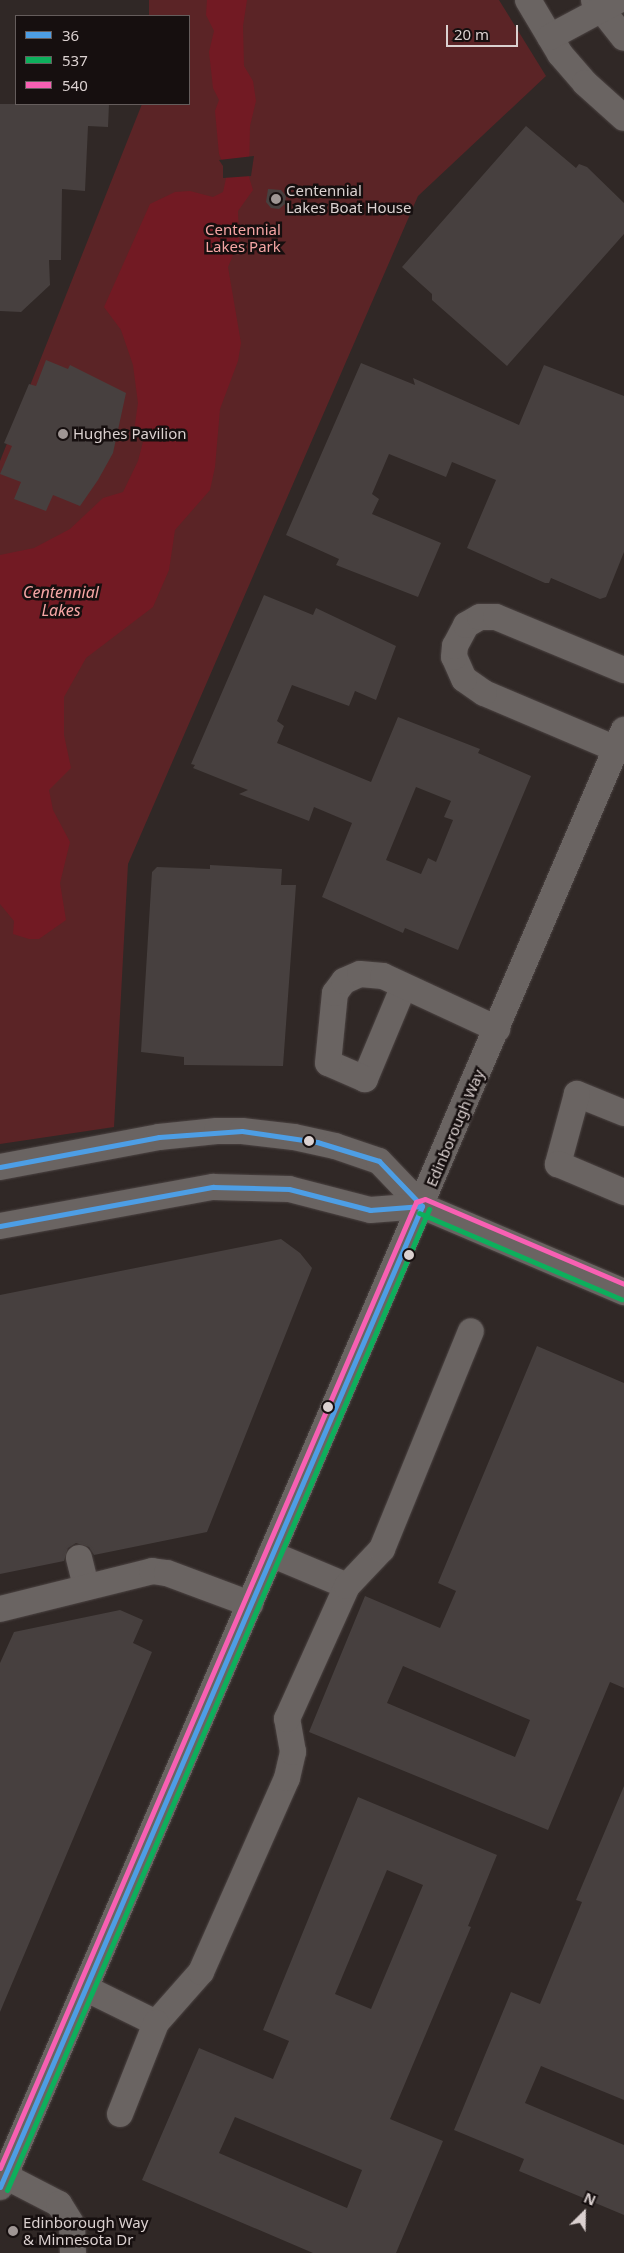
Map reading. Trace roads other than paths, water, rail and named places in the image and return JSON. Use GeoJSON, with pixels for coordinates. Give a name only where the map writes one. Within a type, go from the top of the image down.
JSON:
{"type":"FeatureCollection","features":[{"type":"Feature","properties":{"kind":"street"},"geometry":{"type":"LineString","coordinates":[[528,0],[550,37],[584,83],[624,118]]}},
{"type":"Feature","properties":{"kind":"street"},"geometry":{"type":"LineString","coordinates":[[550,37],[604,3],[624,38]]}},
{"type":"Feature","properties":{"kind":"street"},"geometry":{"type":"LineString","coordinates":[[620,739],[484,693],[464,679],[454,657],[455,646],[466,625],[480,617],[496,617],[624,670]]}},
{"type":"Feature","properties":{"kind":"street","name":"Edinborough Way"},"geometry":{"type":"LineString","coordinates":[[2,2181],[422,1206],[620,739]]}},
{"type":"Feature","properties":{"kind":"street"},"geometry":{"type":"LineString","coordinates":[[403,988],[497,1028]]}},
{"type":"Feature","properties":{"kind":"street"},"geometry":{"type":"LineString","coordinates":[[624,1113],[577,1094],[558,1164],[624,1192]]}},
{"type":"Feature","properties":{"kind":"street"},"geometry":{"type":"LineString","coordinates":[[0,1167],[159,1138],[242,1131],[317,1142],[379,1161],[422,1206],[624,1292]]}},
{"type":"Feature","properties":{"kind":"street"},"geometry":{"type":"LineString","coordinates":[[0,1226],[212,1187],[289,1189],[370,1210],[422,1206]]}},
{"type":"Feature","properties":{"kind":"street"},"geometry":{"type":"LineString","coordinates":[[120,2114],[156,2023],[176,2004],[201,1972],[287,1778],[293,1752],[287,1719],[347,1586],[382,1549],[470,1331]]}},
{"type":"Feature","properties":{"kind":"street"},"geometry":{"type":"LineString","coordinates":[[271,1554],[347,1586]]}},
{"type":"Feature","properties":{"kind":"street"},"geometry":{"type":"LineString","coordinates":[[79,1558],[86,1587]]}},
{"type":"Feature","properties":{"kind":"street"},"geometry":{"type":"LineString","coordinates":[[0,1608],[152,1571],[167,1573],[250,1604]]}},
{"type":"Feature","properties":{"kind":"street"},"geometry":{"type":"LineString","coordinates":[[85,1988],[156,2023]]}},
{"type":"Feature","properties":{"kind":"street"},"geometry":{"type":"LineString","coordinates":[[2,2181],[59,2204],[72,2225],[73,2253]]}},
{"type":"Feature","properties":{"kind":"water","name":"Centennial Lakes"},"geometry":{"type":"Polygon","coordinates":[[[207,0],[247,0],[243,26],[244,66],[253,81],[256,101],[250,126],[249,177],[253,190],[238,211],[239,241],[228,267],[241,343],[238,361],[220,409],[215,467],[210,490],[175,530],[169,570],[153,607],[86,658],[64,697],[64,735],[71,768],[49,790],[53,810],[70,842],[60,883],[66,920],[39,939],[29,939],[13,934],[14,921],[0,904],[0,555],[34,548],[70,529],[103,498],[123,492],[138,461],[145,434],[134,431],[138,403],[133,365],[121,330],[104,307],[150,204],[175,192],[190,191],[213,197],[223,192],[227,174],[219,154],[215,111],[219,100],[213,88],[209,52],[214,31],[206,15],[207,0]]]}},
{"type":"Feature","properties":{"kind":"place","name":"Centennial Lakes Boat House"},"geometry":{"type":"Point","coordinates":[276,199]}},
{"type":"Feature","properties":{"kind":"place","name":"Hughes Pavilion"},"geometry":{"type":"Point","coordinates":[63,434]}},
{"type":"Feature","properties":{"kind":"place","name":"Edinborough Way & Minnesota Dr"},"geometry":{"type":"Point","coordinates":[13,2231]}},
{"type":"Feature","properties":{"kind":"park label","name":"Centennial Lakes Park"},"geometry":{"type":"Point","coordinates":[243,238]}}]}
